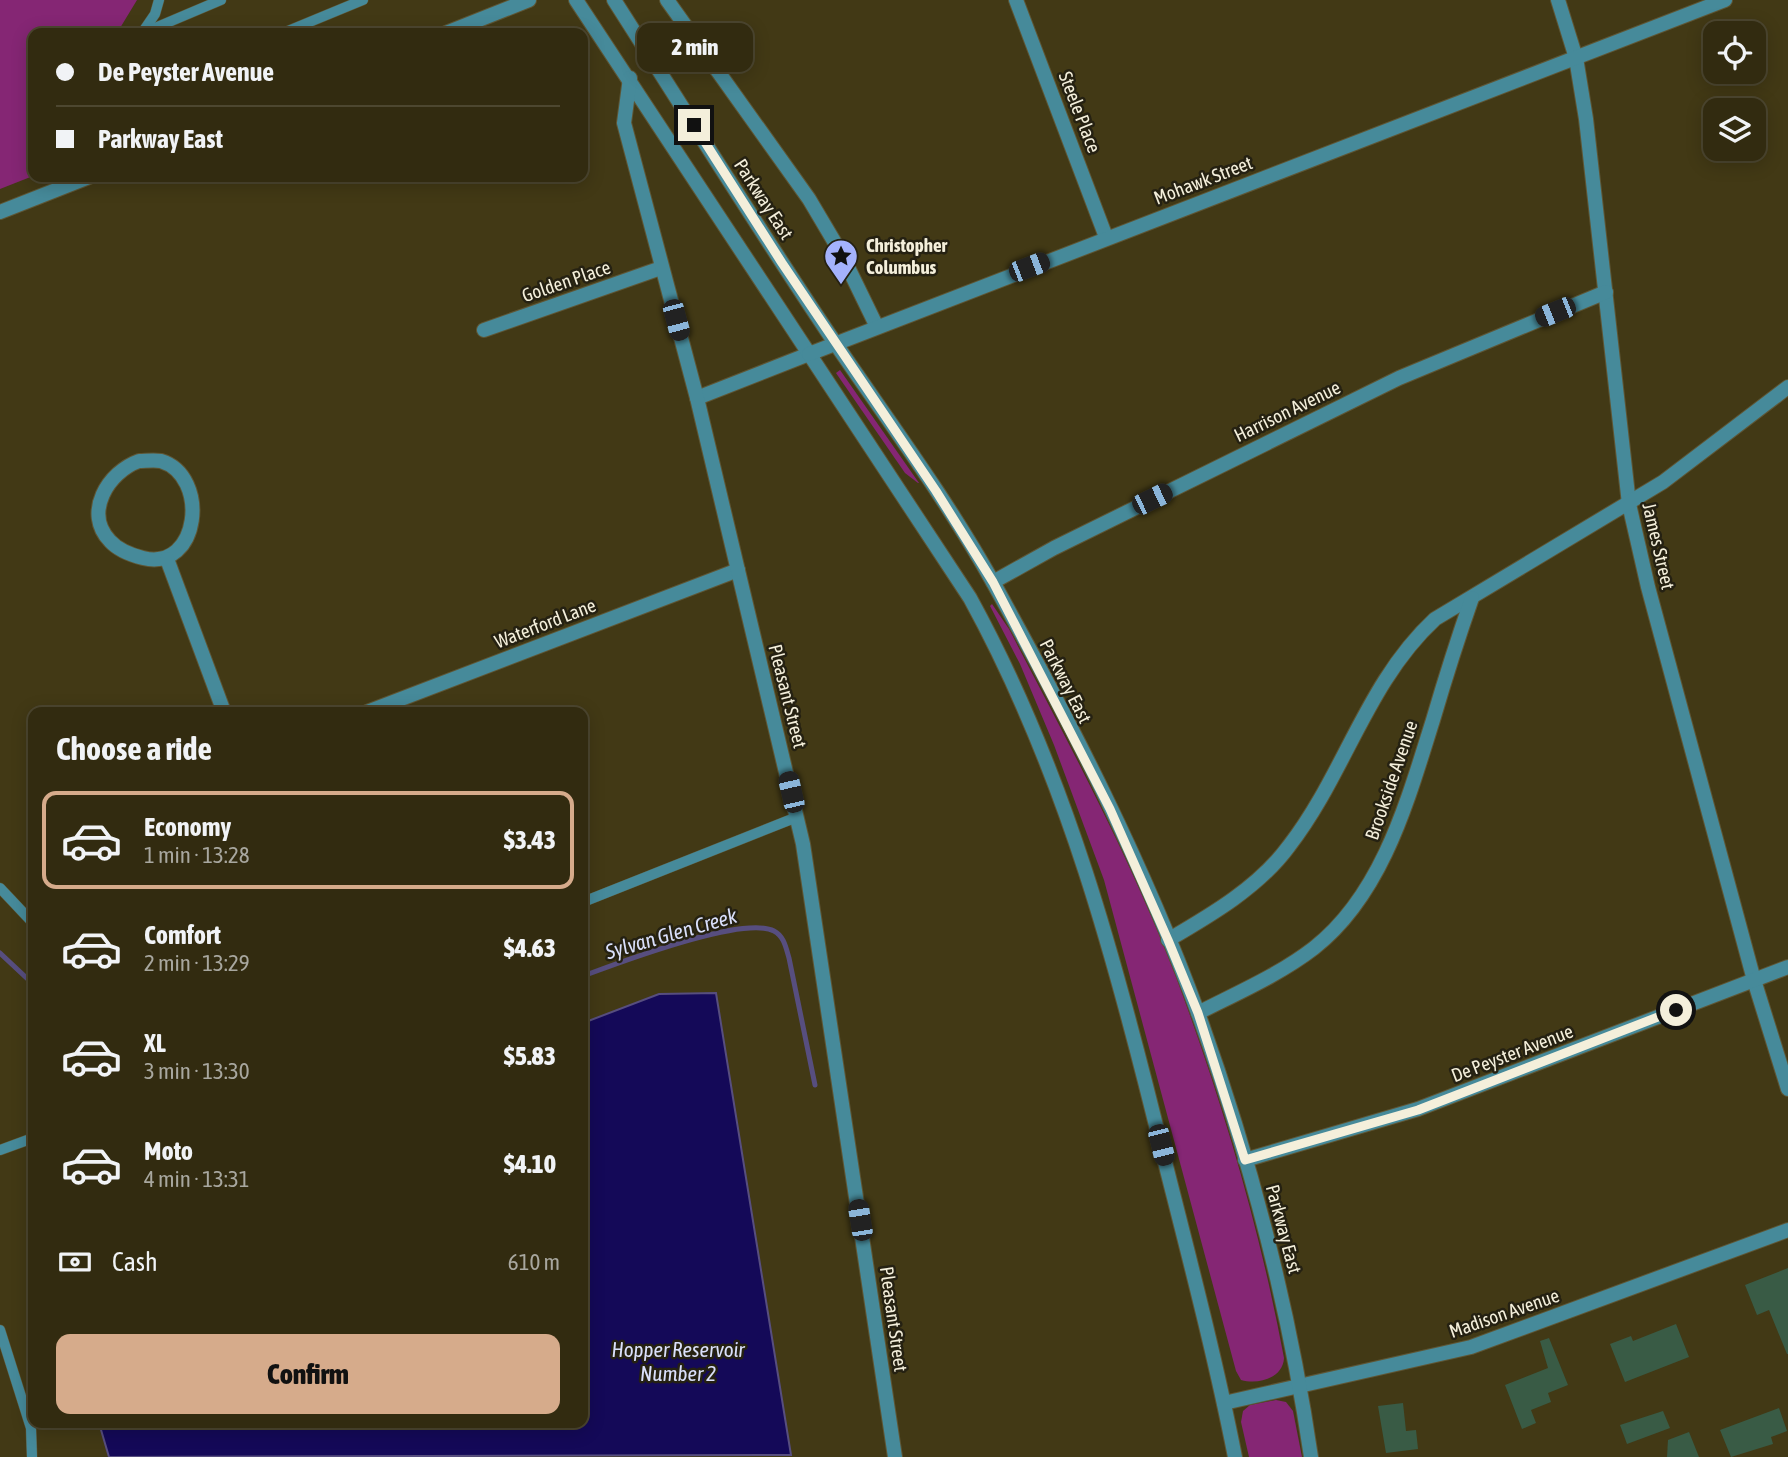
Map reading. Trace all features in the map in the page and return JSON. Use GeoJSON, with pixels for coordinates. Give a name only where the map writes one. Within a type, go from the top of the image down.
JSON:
{"type":"FeatureCollection","features":[{"type":"Feature","properties":{"kind":"street"},"geometry":{"type":"LineString","coordinates":[[459,28],[529,0]]}},
{"type":"Feature","properties":{"kind":"street"},"geometry":{"type":"LineString","coordinates":[[576,0],[630,78],[970,598],[1006,664],[1035,729],[1092,887],[1142,1068],[1235,1457]]}},
{"type":"Feature","properties":{"kind":"street","name":"Parkway East"},"geometry":{"type":"LineString","coordinates":[[614,0],[993,582],[1110,809],[1198,1013],[1245,1160],[1276,1273],[1301,1387],[1311,1457]]}},
{"type":"Feature","properties":{"kind":"street"},"geometry":{"type":"LineString","coordinates":[[667,0],[809,199],[841,253],[877,327]]}},
{"type":"Feature","properties":{"kind":"street","name":"Steele Place"},"geometry":{"type":"LineString","coordinates":[[1016,0],[1106,237]]}},
{"type":"Feature","properties":{"kind":"street","name":"James Street"},"geometry":{"type":"LineString","coordinates":[[1558,0],[1576,58],[1586,119],[1629,504],[1648,587],[1754,980],[1788,1089]]}},
{"type":"Feature","properties":{"kind":"street","name":"Mohawk Street"},"geometry":{"type":"LineString","coordinates":[[697,398],[1106,237],[1725,0]]}},
{"type":"Feature","properties":{"kind":"street","name":"Pleasant Street"},"geometry":{"type":"LineString","coordinates":[[630,78],[624,123],[697,398],[797,817],[827,989],[895,1457]]}},
{"type":"Feature","properties":{"kind":"street"},"geometry":{"type":"LineString","coordinates":[[0,212],[76,182]]}},
{"type":"Feature","properties":{"kind":"street","name":"Golden Place"},"geometry":{"type":"LineString","coordinates":[[484,330],[662,268]]}},
{"type":"Feature","properties":{"kind":"street","name":"Harrison Avenue"},"geometry":{"type":"LineString","coordinates":[[993,582],[1054,548],[1399,378],[1606,292]]}},
{"type":"Feature","properties":{"kind":"street"},"geometry":{"type":"LineString","coordinates":[[1168,940],[1252,884],[1288,849],[1317,806],[1384,679],[1413,640],[1435,620],[1629,504],[1760,411],[1788,387]]}},
{"type":"Feature","properties":{"kind":"street"},"geometry":{"type":"LineString","coordinates":[[139,461],[161,461],[176,471],[188,487],[193,508],[191,531],[179,551],[167,559],[153,561],[128,555],[109,541],[101,524],[99,501],[109,480],[128,465],[139,461]]}},
{"type":"Feature","properties":{"kind":"street"},"geometry":{"type":"LineString","coordinates":[[167,559],[222,707]]}},
{"type":"Feature","properties":{"kind":"street","name":"Waterford Lane"},"geometry":{"type":"LineString","coordinates":[[380,707],[738,570]]}},
{"type":"Feature","properties":{"kind":"street","name":"Brookside Avenue"},"geometry":{"type":"LineString","coordinates":[[1198,1013],[1287,967],[1316,947],[1353,905],[1382,863],[1406,806],[1472,598]]}},
{"type":"Feature","properties":{"kind":"street","name":"De Peyster Avenue"},"geometry":{"type":"LineString","coordinates":[[1245,1160],[1418,1110],[1788,967]]}},
{"type":"Feature","properties":{"kind":"street","name":"Madison Avenue"},"geometry":{"type":"LineString","coordinates":[[1224,1403],[1471,1347],[1788,1230]]}},
{"type":"Feature","properties":{"kind":"lane"},"geometry":{"type":"LineString","coordinates":[[145,28],[155,14],[159,0]]}},
{"type":"Feature","properties":{"kind":"lane"},"geometry":{"type":"LineString","coordinates":[[154,28],[221,0]]}},
{"type":"Feature","properties":{"kind":"lane"},"geometry":{"type":"LineString","coordinates":[[295,28],[363,0]]}},
{"type":"Feature","properties":{"kind":"lane"},"geometry":{"type":"LineString","coordinates":[[588,900],[797,817]]}},
{"type":"Feature","properties":{"kind":"lane"},"geometry":{"type":"LineString","coordinates":[[0,888],[28,918]]}},
{"type":"Feature","properties":{"kind":"lane"},"geometry":{"type":"LineString","coordinates":[[0,1150],[28,1140]]}},
{"type":"Feature","properties":{"kind":"lane"},"geometry":{"type":"LineString","coordinates":[[0,1330],[28,1419]]}},
{"type":"Feature","properties":{"kind":"lane"},"geometry":{"type":"LineString","coordinates":[[31,1428],[33,1457]]}},
{"type":"Feature","properties":{"kind":"shaded area"},"geometry":{"type":"Polygon","coordinates":[[[0,0],[137,0],[120,28],[28,28],[28,178],[0,189],[0,0]]]}},
{"type":"Feature","properties":{"kind":"shaded area"},"geometry":{"type":"Polygon","coordinates":[[[840,370],[919,483],[905,473],[836,373],[840,370]]]}},
{"type":"Feature","properties":{"kind":"shaded area"},"geometry":{"type":"Polygon","coordinates":[[[992,604],[1009,629],[1119,844],[1158,932],[1193,1023],[1238,1165],[1284,1358],[1279,1371],[1262,1381],[1241,1380],[1236,1371],[1104,880],[1054,745],[1020,664],[990,606],[992,604]]]}},
{"type":"Feature","properties":{"kind":"shaded area"},"geometry":{"type":"Polygon","coordinates":[[[1276,1400],[1286,1402],[1293,1411],[1302,1457],[1249,1457],[1241,1422],[1243,1411],[1250,1405],[1276,1400]]]}},
{"type":"Feature","properties":{"kind":"water","name":"Hopper Reservoir Number 2"},"geometry":{"type":"Polygon","coordinates":[[[716,993],[791,1455],[109,1457],[100,1428],[588,1428],[588,1021],[659,994],[716,993]]]}},
{"type":"Feature","properties":{"kind":"building"},"geometry":{"type":"Polygon","coordinates":[[[1788,1268],[1787,1354],[1769,1310],[1757,1315],[1745,1285],[1788,1268]]]}},
{"type":"Feature","properties":{"kind":"building"},"geometry":{"type":"Polygon","coordinates":[[[1676,1324],[1689,1357],[1625,1382],[1610,1344],[1631,1336],[1633,1341],[1676,1324]]]}},
{"type":"Feature","properties":{"kind":"building"},"geometry":{"type":"Polygon","coordinates":[[[1549,1338],[1568,1385],[1548,1393],[1551,1402],[1531,1410],[1536,1423],[1522,1429],[1505,1385],[1548,1368],[1540,1341],[1549,1338]]]}},
{"type":"Feature","properties":{"kind":"building"},"geometry":{"type":"Polygon","coordinates":[[[1403,1403],[1406,1431],[1416,1430],[1418,1449],[1386,1453],[1378,1406],[1403,1403]]]}},
{"type":"Feature","properties":{"kind":"building"},"geometry":{"type":"Polygon","coordinates":[[[1779,1408],[1787,1431],[1771,1437],[1773,1444],[1731,1457],[1720,1430],[1779,1408]]]}},
{"type":"Feature","properties":{"kind":"building"},"geometry":{"type":"Polygon","coordinates":[[[1663,1411],[1670,1428],[1627,1444],[1620,1425],[1663,1411]]]}},
{"type":"Feature","properties":{"kind":"building"},"geometry":{"type":"Polygon","coordinates":[[[1689,1432],[1699,1457],[1667,1457],[1668,1440],[1689,1432]]]}},
{"type":"Feature","properties":{"kind":"waterway","name":"Sylvan Glen Creek"},"geometry":{"type":"LineString","coordinates":[[588,974],[709,935],[736,929],[758,928],[774,931],[786,946],[815,1085]]}},
{"type":"Feature","properties":{"kind":"waterway","name":"Sylvan Glen Creek"},"geometry":{"type":"LineString","coordinates":[[0,953],[28,979]]}},
{"type":"Feature","properties":{"kind":"place","name":"Christopher Columbus"},"geometry":{"type":"Point","coordinates":[841,286]}},
{"type":"Feature","properties":{"kind":"route"},"geometry":{"type":"LineString","coordinates":[[694,125],[782,263],[936,491],[993,582],[1110,809],[1168,940],[1198,1013],[1245,1160],[1418,1110],[1676,1010]]}}]}
